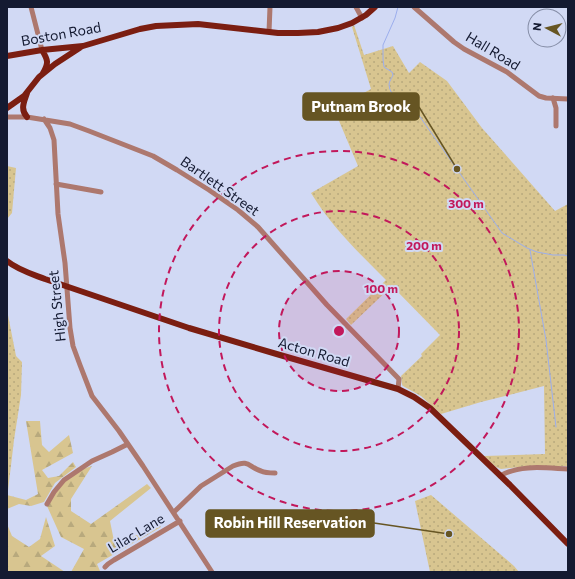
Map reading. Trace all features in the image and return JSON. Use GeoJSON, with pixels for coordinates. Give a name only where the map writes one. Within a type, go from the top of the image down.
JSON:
{"type":"FeatureCollection","features":[{"type":"Feature","properties":{"kind":"main road","name":"Boston Road"},"geometry":{"type":"LineString","coordinates":[[7,56],[42,50],[83,46],[140,29],[156,26],[198,24],[269,32],[318,32],[345,26],[362,18],[376,7]]}},
{"type":"Feature","properties":{"kind":"main road"},"geometry":{"type":"LineString","coordinates":[[40,77],[55,64],[83,46]]}},
{"type":"Feature","properties":{"kind":"main road"},"geometry":{"type":"LineString","coordinates":[[7,108],[28,92],[46,68],[47,60],[42,50]]}},
{"type":"Feature","properties":{"kind":"main road"},"geometry":{"type":"LineString","coordinates":[[28,53],[39,54],[47,60]]}},
{"type":"Feature","properties":{"kind":"main road"},"geometry":{"type":"LineString","coordinates":[[27,117],[23,108],[28,92]]}},
{"type":"Feature","properties":{"kind":"main road","name":"Acton Road"},"geometry":{"type":"LineString","coordinates":[[7,261],[23,271],[66,287],[189,328],[398,389],[414,397],[430,408],[568,544]]}},
{"type":"Feature","properties":{"kind":"street"},"geometry":{"type":"LineString","coordinates":[[31,7],[42,50]]}},
{"type":"Feature","properties":{"kind":"street"},"geometry":{"type":"LineString","coordinates":[[269,32],[270,7]]}},
{"type":"Feature","properties":{"kind":"street"},"geometry":{"type":"LineString","coordinates":[[356,7],[362,18]]}},
{"type":"Feature","properties":{"kind":"street","name":"Hall Road"},"geometry":{"type":"LineString","coordinates":[[414,7],[464,49],[507,72],[540,96],[568,99]]}},
{"type":"Feature","properties":{"kind":"street"},"geometry":{"type":"LineString","coordinates":[[553,98],[556,108],[556,126]]}},
{"type":"Feature","properties":{"kind":"street","name":"Bartlett Street"},"geometry":{"type":"LineString","coordinates":[[7,117],[27,117],[70,124],[112,139],[153,156],[238,210],[258,227],[327,305],[399,378],[398,389]]}},
{"type":"Feature","properties":{"kind":"street","name":"High Street"},"geometry":{"type":"LineString","coordinates":[[44,120],[50,128],[54,140],[56,155],[58,214],[65,263],[70,328],[73,346],[86,382],[92,396],[128,444],[180,521],[212,572]]}},
{"type":"Feature","properties":{"kind":"street"},"geometry":{"type":"LineString","coordinates":[[56,184],[101,192]]}},
{"type":"Feature","properties":{"kind":"street"},"geometry":{"type":"LineString","coordinates":[[46,504],[64,480],[92,461],[128,444]]}},
{"type":"Feature","properties":{"kind":"street"},"geometry":{"type":"LineString","coordinates":[[174,512],[201,486],[238,464],[246,463],[261,471],[275,473]]}},
{"type":"Feature","properties":{"kind":"street"},"geometry":{"type":"LineString","coordinates":[[500,476],[511,471],[522,469],[568,469]]}},
{"type":"Feature","properties":{"kind":"street","name":"Lilac Lane"},"geometry":{"type":"LineString","coordinates":[[106,567],[114,560],[180,521]]}},
{"type":"Feature","properties":{"kind":"green space"},"geometry":{"type":"Polygon","coordinates":[[[354,25],[364,55],[393,46],[409,73],[420,62],[447,81],[482,128],[555,211],[568,204],[568,466],[530,466],[501,469],[496,467],[484,456],[545,454],[544,386],[441,414],[421,396],[403,386],[401,376],[422,356],[421,354],[440,335],[392,286],[351,325],[346,319],[386,280],[336,228],[311,193],[358,166],[334,109],[371,89],[352,27],[354,25]]]}},
{"type":"Feature","properties":{"kind":"green space"},"geometry":{"type":"Polygon","coordinates":[[[7,166],[16,168],[12,213],[7,219],[7,166]]]}},
{"type":"Feature","properties":{"kind":"green space"},"geometry":{"type":"Polygon","coordinates":[[[7,310],[16,356],[22,362],[21,395],[7,499],[7,310]]]}},
{"type":"Feature","properties":{"kind":"green space"},"geometry":{"type":"Polygon","coordinates":[[[26,421],[40,421],[42,445],[49,452],[69,435],[73,453],[42,470],[48,478],[59,476],[73,462],[76,467],[55,483],[44,502],[31,506],[19,504],[7,509],[7,495],[26,500],[38,494],[26,421]]]}},
{"type":"Feature","properties":{"kind":"green space"},"geometry":{"type":"Polygon","coordinates":[[[92,466],[71,499],[71,511],[91,524],[147,484],[151,488],[110,521],[115,546],[158,524],[161,527],[97,564],[100,571],[99,572],[71,572],[84,549],[61,537],[47,506],[64,480],[80,470],[92,466]]]}},
{"type":"Feature","properties":{"kind":"green space"},"geometry":{"type":"Polygon","coordinates":[[[431,495],[514,566],[519,572],[430,572],[415,501],[431,495]]]}},
{"type":"Feature","properties":{"kind":"green space"},"geometry":{"type":"Polygon","coordinates":[[[46,517],[55,546],[41,556],[65,572],[7,572],[7,524],[12,536],[29,547],[40,539],[46,517]]]}},
{"type":"Feature","properties":{"kind":"waterway"},"geometry":{"type":"LineString","coordinates":[[398,7],[395,18],[383,45],[384,67],[392,72],[393,75],[389,85],[394,96],[401,102],[413,107],[502,233],[527,248],[537,252],[568,256]]}},
{"type":"Feature","properties":{"kind":"waterway"},"geometry":{"type":"LineString","coordinates":[[530,250],[546,340],[556,427]]}},
{"type":"Feature","properties":{"kind":"place","name":"Putnam Brook"},"geometry":{"type":"Point","coordinates":[457,169]}},
{"type":"Feature","properties":{"kind":"place","name":"Robin Hill Reservation"},"geometry":{"type":"Point","coordinates":[449,534]}}]}
